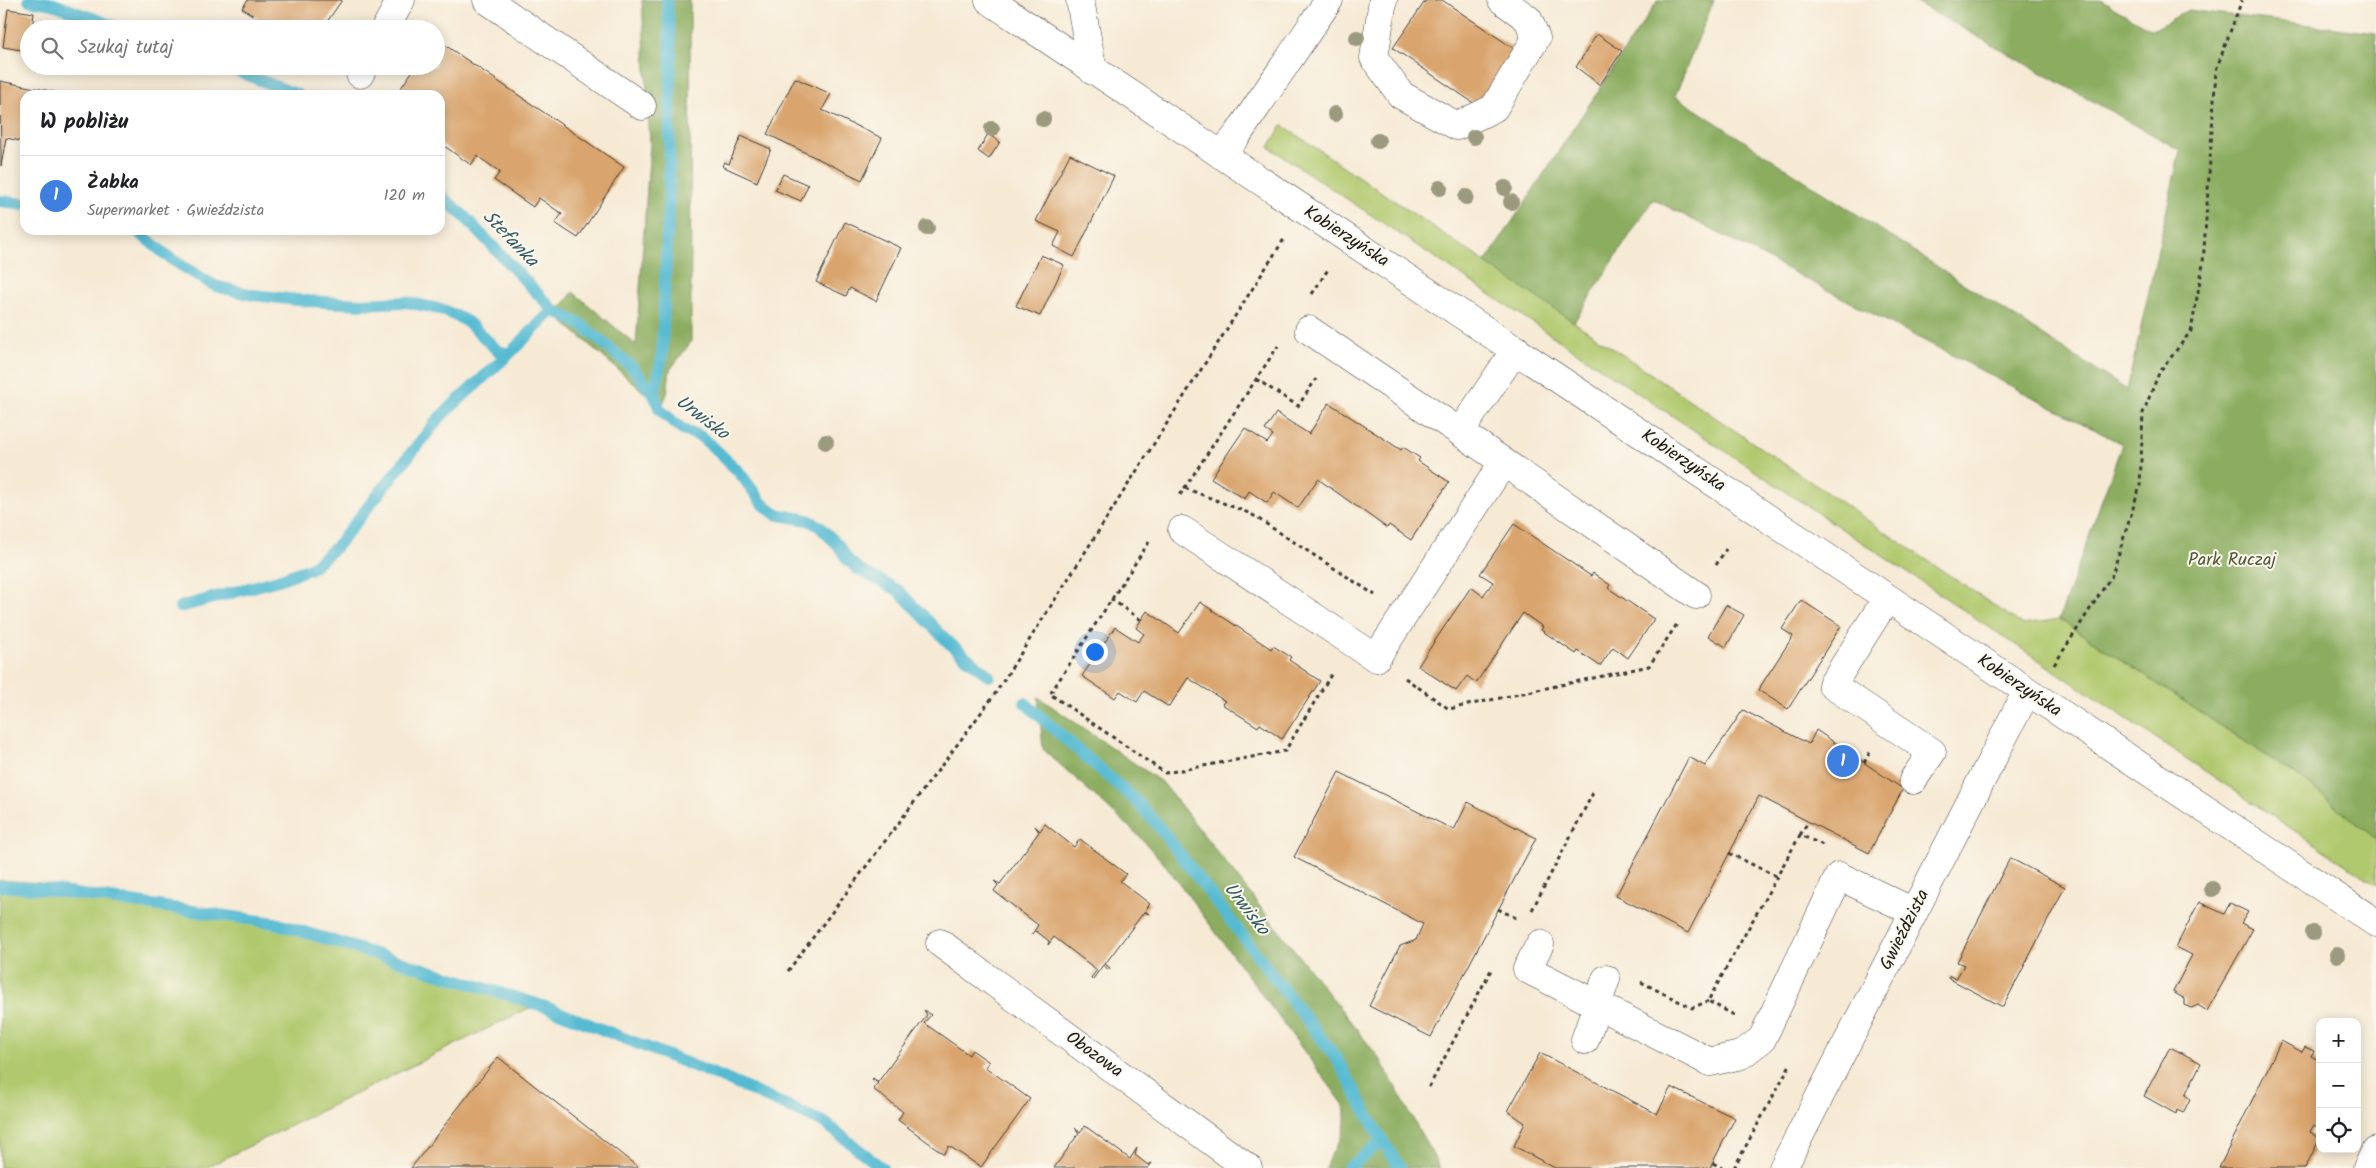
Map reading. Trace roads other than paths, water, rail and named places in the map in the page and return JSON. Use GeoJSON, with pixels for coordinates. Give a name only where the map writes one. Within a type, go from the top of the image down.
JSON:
{"type":"FeatureCollection","features":[{"type":"Feature","properties":{"kind":"street"},"geometry":{"type":"LineString","coordinates":[[390,20],[401,0]]}},
{"type":"Feature","properties":{"kind":"street"},"geometry":{"type":"LineString","coordinates":[[487,0],[642,106]]}},
{"type":"Feature","properties":{"kind":"street","name":"Kobierzyńska"},"geometry":{"type":"LineString","coordinates":[[988,0],[1516,349],[2376,923]]}},
{"type":"Feature","properties":{"kind":"street"},"geometry":{"type":"LineString","coordinates":[[1080,0],[1094,71]]}},
{"type":"Feature","properties":{"kind":"street"},"geometry":{"type":"LineString","coordinates":[[1221,155],[1238,134],[1329,0]]}},
{"type":"Feature","properties":{"kind":"street"},"geometry":{"type":"LineString","coordinates":[[1383,0],[1374,58],[1401,95],[1457,126],[1494,108],[1536,38],[1528,19],[1502,0]]}},
{"type":"Feature","properties":{"kind":"street"},"geometry":{"type":"LineString","coordinates":[[1309,330],[1696,594]]}},
{"type":"Feature","properties":{"kind":"street"},"geometry":{"type":"LineString","coordinates":[[1460,432],[1516,349]]}},
{"type":"Feature","properties":{"kind":"street"},"geometry":{"type":"LineString","coordinates":[[1182,530],[1353,641],[1376,658],[1502,463]]}},
{"type":"Feature","properties":{"kind":"street"},"geometry":{"type":"LineString","coordinates":[[1887,598],[1832,685],[1932,752],[1913,780]]}},
{"type":"Feature","properties":{"kind":"street","name":"Gwieździsta"},"geometry":{"type":"LineString","coordinates":[[1783,1168],[2027,691]]}},
{"type":"Feature","properties":{"kind":"street"},"geometry":{"type":"LineString","coordinates":[[1540,944],[1527,969],[1710,1062],[1740,1055],[1762,1038],[1839,876],[1914,912]]}},
{"type":"Feature","properties":{"kind":"street","name":"Obozowa"},"geometry":{"type":"LineString","coordinates":[[940,942],[1248,1168]]}},
{"type":"Feature","properties":{"kind":"street"},"geometry":{"type":"LineString","coordinates":[[1585,1040],[1606,978]]}},
{"type":"Feature","properties":{"kind":"street"},"geometry":{"type":"LineString","coordinates":[[2367,1168],[2376,1150]]}},
{"type":"Feature","properties":{"kind":"waterway","name":"Stefanka"},"geometry":{"type":"LineString","coordinates":[[29,0],[53,4],[97,20]]}},
{"type":"Feature","properties":{"kind":"waterway","name":"Urwisko"},"geometry":{"type":"LineString","coordinates":[[667,0],[671,50],[669,186],[662,357],[654,395],[660,410],[682,429],[700,436],[713,447],[739,472],[762,503],[775,514],[808,520],[819,526],[859,570],[898,590],[949,643],[989,676]]}},
{"type":"Feature","properties":{"kind":"waterway","name":"Stefanka"},"geometry":{"type":"LineString","coordinates":[[248,75],[285,90]]}},
{"type":"Feature","properties":{"kind":"waterway","name":"Stefanka"},"geometry":{"type":"LineString","coordinates":[[445,199],[465,217],[553,310],[582,325],[634,369],[654,395]]}},
{"type":"Feature","properties":{"kind":"waterway"},"geometry":{"type":"LineString","coordinates":[[0,201],[20,203]]}},
{"type":"Feature","properties":{"kind":"waterway"},"geometry":{"type":"LineString","coordinates":[[142,235],[171,259],[215,286],[253,295],[307,301],[360,304],[406,302],[444,310],[468,322],[498,351],[509,354],[553,310]]}},
{"type":"Feature","properties":{"kind":"waterway"},"geometry":{"type":"LineString","coordinates":[[180,607],[278,580],[311,568],[336,547],[440,417],[509,354]]}},
{"type":"Feature","properties":{"kind":"waterway","name":"Urwisko"},"geometry":{"type":"LineString","coordinates":[[1025,703],[1136,801],[1156,823],[1336,1058],[1375,1128],[1401,1168]]}},
{"type":"Feature","properties":{"kind":"waterway"},"geometry":{"type":"LineString","coordinates":[[0,886],[42,889],[275,923],[546,1007],[721,1077],[825,1123],[882,1168]]}},
{"type":"Feature","properties":{"kind":"waterway"},"geometry":{"type":"LineString","coordinates":[[1348,1168],[1381,1142]]}},
{"type":"Feature","properties":{"kind":"place","name":"Żabka"},"geometry":{"type":"Point","coordinates":[1843,761]}},
{"type":"Feature","properties":{"kind":"park label","name":"Park Ruczaj"},"geometry":{"type":"Point","coordinates":[2232,560]}}]}
